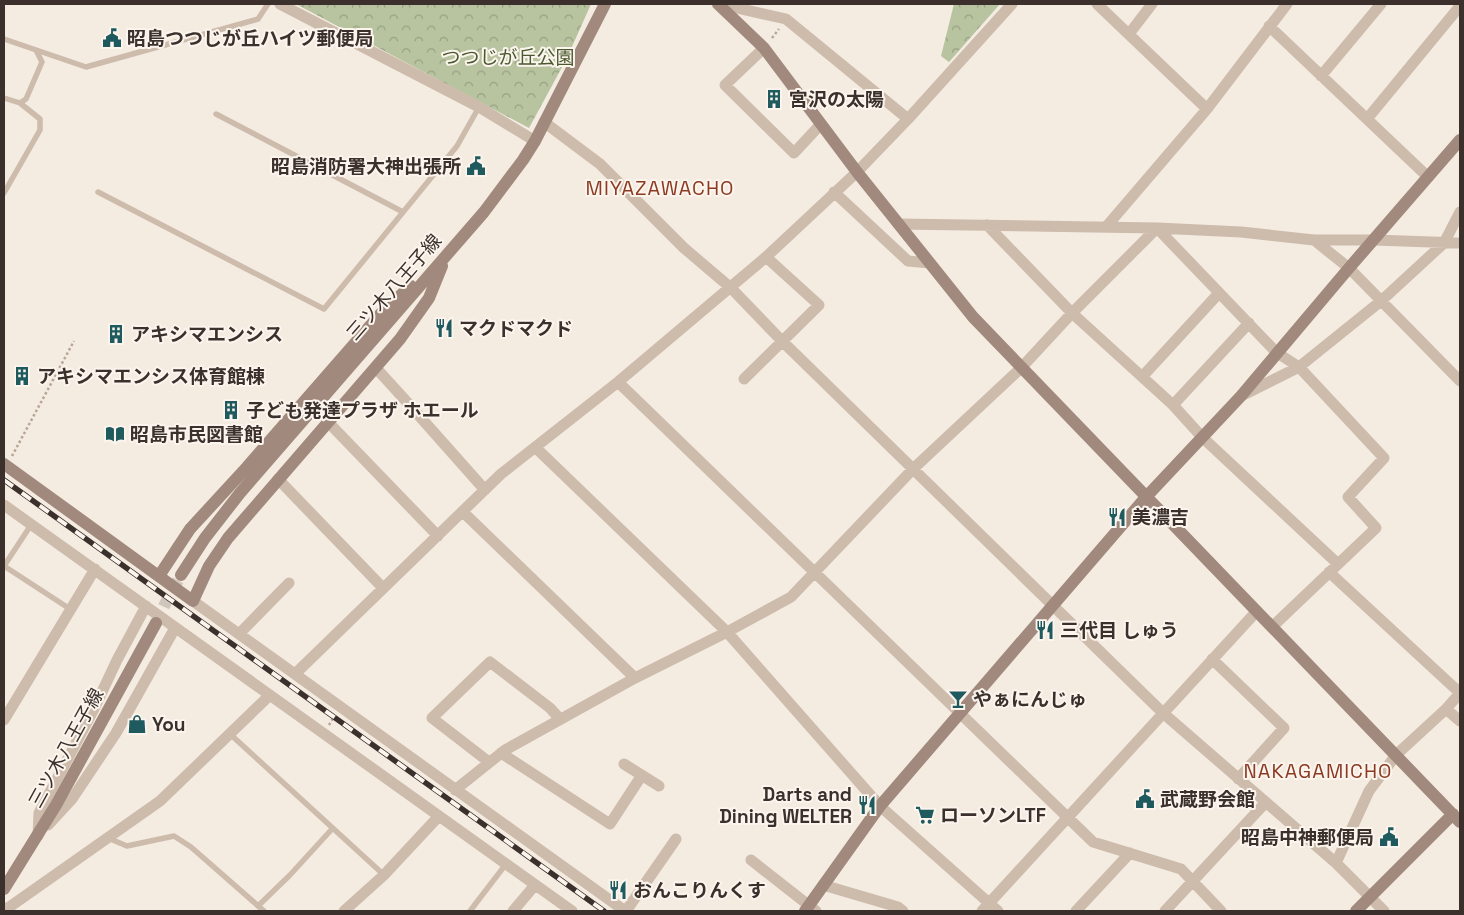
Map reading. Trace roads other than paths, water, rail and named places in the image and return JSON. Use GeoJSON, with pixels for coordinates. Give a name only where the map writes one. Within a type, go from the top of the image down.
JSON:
{"type":"FeatureCollection","features":[{"type":"Feature","properties":{"kind":"street"},"geometry":{"type":"LineString","coordinates":[[280,4],[479,107],[535,140]]}},
{"type":"Feature","properties":{"kind":"street","name":"三ツ木八王子線"},"geometry":{"type":"LineString","coordinates":[[181,575],[205,538],[240,493],[484,212],[523,160],[605,4]]}},
{"type":"Feature","properties":{"kind":"street"},"geometry":{"type":"LineString","coordinates":[[718,4],[786,19],[908,119]]}},
{"type":"Feature","properties":{"kind":"street"},"geometry":{"type":"LineString","coordinates":[[718,4],[764,48],[820,125],[973,318],[1457,818],[1356,911]]}},
{"type":"Feature","properties":{"kind":"street"},"geometry":{"type":"LineString","coordinates":[[295,674],[501,474],[618,382],[731,288],[857,172],[908,119],[1012,4]]}},
{"type":"Feature","properties":{"kind":"street"},"geometry":{"type":"LineString","coordinates":[[1097,4],[1207,109]]}},
{"type":"Feature","properties":{"kind":"street"},"geometry":{"type":"LineString","coordinates":[[1129,34],[1152,4]]}},
{"type":"Feature","properties":{"kind":"street"},"geometry":{"type":"LineString","coordinates":[[1106,227],[1207,109],[1287,4]]}},
{"type":"Feature","properties":{"kind":"street"},"geometry":{"type":"LineString","coordinates":[[1322,76],[1381,4]]}},
{"type":"Feature","properties":{"kind":"street"},"geometry":{"type":"LineString","coordinates":[[1367,119],[1460,6]]}},
{"type":"Feature","properties":{"kind":"street"},"geometry":{"type":"LineString","coordinates":[[1269,26],[1428,177]]}},
{"type":"Feature","properties":{"kind":"street"},"geometry":{"type":"LineString","coordinates":[[764,48],[725,85],[794,153],[820,125]]}},
{"type":"Feature","properties":{"kind":"street"},"geometry":{"type":"LineString","coordinates":[[544,122],[600,164],[684,248],[731,288],[782,341],[1163,713],[1336,863],[1384,911]]}},
{"type":"Feature","properties":{"kind":"street"},"geometry":{"type":"LineString","coordinates":[[751,860],[810,909],[823,885],[880,806],[1147,496],[1241,396],[1276,352],[1460,140]]}},
{"type":"Feature","properties":{"kind":"street"},"geometry":{"type":"LineString","coordinates":[[834,192],[908,261],[930,263]]}},
{"type":"Feature","properties":{"kind":"street"},"geometry":{"type":"LineString","coordinates":[[1241,396],[1299,367],[1381,301],[1444,243],[1460,212]]}},
{"type":"Feature","properties":{"kind":"street"},"geometry":{"type":"LineString","coordinates":[[898,224],[1157,228],[1241,232],[1314,240],[1460,243]]}},
{"type":"Feature","properties":{"kind":"street"},"geometry":{"type":"LineString","coordinates":[[987,225],[1072,313],[1173,404],[1202,437],[1460,693],[1446,709],[1396,755],[1369,791],[1336,863]]}},
{"type":"Feature","properties":{"kind":"street"},"geometry":{"type":"LineString","coordinates":[[455,790],[502,753],[560,719],[791,597],[913,469],[1022,367],[1072,313],[1157,228]]}},
{"type":"Feature","properties":{"kind":"street"},"geometry":{"type":"LineString","coordinates":[[1157,228],[1276,352],[1299,367],[1384,458],[1348,497],[1376,528],[1272,627]]}},
{"type":"Feature","properties":{"kind":"street"},"geometry":{"type":"LineString","coordinates":[[1314,240],[1348,268],[1460,381]]}},
{"type":"Feature","properties":{"kind":"street"},"geometry":{"type":"LineString","coordinates":[[192,601],[202,579],[222,546],[376,368],[402,335],[429,298],[447,255]]}},
{"type":"Feature","properties":{"kind":"street"},"geometry":{"type":"LineString","coordinates":[[159,576],[190,529],[247,467],[384,310],[447,255]]}},
{"type":"Feature","properties":{"kind":"street"},"geometry":{"type":"LineString","coordinates":[[744,379],[819,305],[766,257]]}},
{"type":"Feature","properties":{"kind":"street"},"geometry":{"type":"LineString","coordinates":[[1142,377],[1219,293]]}},
{"type":"Feature","properties":{"kind":"street"},"geometry":{"type":"LineString","coordinates":[[391,319],[399,327],[402,335]]}},
{"type":"Feature","properties":{"kind":"street"},"geometry":{"type":"LineString","coordinates":[[1173,404],[1249,323]]}},
{"type":"Feature","properties":{"kind":"street"},"geometry":{"type":"LineString","coordinates":[[376,368],[485,490]]}},
{"type":"Feature","properties":{"kind":"street"},"geometry":{"type":"LineString","coordinates":[[618,382],[1093,842],[1181,869],[1221,911]]}},
{"type":"Feature","properties":{"kind":"street"},"geometry":{"type":"LineString","coordinates":[[328,422],[438,536]]}},
{"type":"Feature","properties":{"kind":"street"},"geometry":{"type":"LineString","coordinates":[[535,447],[727,632],[880,806],[986,907],[998,911]]}},
{"type":"Feature","properties":{"kind":"street"},"geometry":{"type":"LineString","coordinates":[[5,465],[339,707],[626,911],[676,839]]}},
{"type":"Feature","properties":{"kind":"street"},"geometry":{"type":"LineString","coordinates":[[278,479],[383,588]]}},
{"type":"Feature","properties":{"kind":"street"},"geometry":{"type":"LineString","coordinates":[[4,505],[572,911]]}},
{"type":"Feature","properties":{"kind":"street"},"geometry":{"type":"LineString","coordinates":[[463,512],[635,678]]}},
{"type":"Feature","properties":{"kind":"street"},"geometry":{"type":"LineString","coordinates":[[4,720],[94,569]]}},
{"type":"Feature","properties":{"kind":"street"},"geometry":{"type":"LineString","coordinates":[[239,634],[289,583]]}},
{"type":"Feature","properties":{"kind":"street"},"geometry":{"type":"LineString","coordinates":[[38,836],[39,813],[146,606]]}},
{"type":"Feature","properties":{"kind":"street"},"geometry":{"type":"LineString","coordinates":[[986,907],[1256,612]]}},
{"type":"Feature","properties":{"kind":"street","name":"三ツ木八王子線"},"geometry":{"type":"LineString","coordinates":[[4,889],[38,836],[156,623]]}},
{"type":"Feature","properties":{"kind":"street"},"geometry":{"type":"LineString","coordinates":[[38,836],[72,799],[116,733],[176,628]]}},
{"type":"Feature","properties":{"kind":"street"},"geometry":{"type":"LineString","coordinates":[[1212,659],[1284,728],[1238,779]]}},
{"type":"Feature","properties":{"kind":"street"},"geometry":{"type":"LineString","coordinates":[[489,762],[432,718],[490,662],[550,708],[560,719]]}},
{"type":"Feature","properties":{"kind":"street"},"geometry":{"type":"LineString","coordinates":[[4,908],[8,908],[160,801],[270,695]]}},
{"type":"Feature","properties":{"kind":"street"},"geometry":{"type":"LineString","coordinates":[[1446,709],[1460,721]]}},
{"type":"Feature","properties":{"kind":"street"},"geometry":{"type":"LineString","coordinates":[[502,753],[610,824],[642,775]]}},
{"type":"Feature","properties":{"kind":"street"},"geometry":{"type":"LineString","coordinates":[[624,764],[659,786]]}},
{"type":"Feature","properties":{"kind":"street"},"geometry":{"type":"LineString","coordinates":[[1165,911],[1266,802]]}},
{"type":"Feature","properties":{"kind":"street"},"geometry":{"type":"LineString","coordinates":[[344,911],[384,875],[439,816]]}},
{"type":"Feature","properties":{"kind":"street"},"geometry":{"type":"LineString","coordinates":[[1076,911],[1130,853]]}},
{"type":"Feature","properties":{"kind":"street"},"geometry":{"type":"LineString","coordinates":[[513,911],[535,885]]}},
{"type":"Feature","properties":{"kind":"street"},"geometry":{"type":"LineString","coordinates":[[823,885],[898,907],[903,911]]}},
{"type":"Feature","properties":{"kind":"lane"},"geometry":{"type":"LineString","coordinates":[[4,38],[86,68],[258,19],[268,4]]}},
{"type":"Feature","properties":{"kind":"lane"},"geometry":{"type":"LineString","coordinates":[[20,103],[26,99],[42,62],[36,50]]}},
{"type":"Feature","properties":{"kind":"lane"},"geometry":{"type":"LineString","coordinates":[[4,98],[20,103],[40,119],[40,130],[4,193]]}},
{"type":"Feature","properties":{"kind":"lane"},"geometry":{"type":"LineString","coordinates":[[98,192],[324,309],[457,146],[479,107]]}},
{"type":"Feature","properties":{"kind":"lane"},"geometry":{"type":"LineString","coordinates":[[216,114],[403,212]]}},
{"type":"Feature","properties":{"kind":"lane"},"geometry":{"type":"LineString","coordinates":[[31,525],[4,566],[70,609]]}},
{"type":"Feature","properties":{"kind":"lane"},"geometry":{"type":"LineString","coordinates":[[230,734],[384,875]]}},
{"type":"Feature","properties":{"kind":"lane"},"geometry":{"type":"LineString","coordinates":[[258,906],[290,875],[332,829]]}},
{"type":"Feature","properties":{"kind":"lane"},"geometry":{"type":"LineString","coordinates":[[108,838],[127,846],[174,836],[191,847],[264,911]]}},
{"type":"Feature","properties":{"kind":"lane"},"geometry":{"type":"LineString","coordinates":[[470,911],[506,864]]}},
{"type":"Feature","properties":{"kind":"tunnel"},"geometry":{"type":"LineString","coordinates":[[156,623],[181,575]]}},
{"type":"Feature","properties":{"kind":"railway"},"geometry":{"type":"LineString","coordinates":[[4,480],[604,911]]}},
{"type":"Feature","properties":{"kind":"place","name":"昭島つつじが丘ハイツ郵便局"},"geometry":{"type":"Point","coordinates":[112,38]}},
{"type":"Feature","properties":{"kind":"place","name":"宮沢の太陽"},"geometry":{"type":"Point","coordinates":[774,99]}},
{"type":"Feature","properties":{"kind":"place","name":"昭島消防署大神出張所"},"geometry":{"type":"Point","coordinates":[476,166]}},
{"type":"Feature","properties":{"kind":"place","name":"マクドマクド"},"geometry":{"type":"Point","coordinates":[444,328]}},
{"type":"Feature","properties":{"kind":"place","name":"アキシマエンシス"},"geometry":{"type":"Point","coordinates":[116,334]}},
{"type":"Feature","properties":{"kind":"place","name":"アキシマエンシス体育館棟"},"geometry":{"type":"Point","coordinates":[22,376]}},
{"type":"Feature","properties":{"kind":"place","name":"子ども発達プラザ ホエール"},"geometry":{"type":"Point","coordinates":[231,410]}},
{"type":"Feature","properties":{"kind":"place","name":"昭島市民図書館"},"geometry":{"type":"Point","coordinates":[115,434]}},
{"type":"Feature","properties":{"kind":"place","name":"美濃吉"},"geometry":{"type":"Point","coordinates":[1117,517]}},
{"type":"Feature","properties":{"kind":"place","name":"三代目 しゅう"},"geometry":{"type":"Point","coordinates":[1045,630]}},
{"type":"Feature","properties":{"kind":"place","name":"やぁにんじゅ"},"geometry":{"type":"Point","coordinates":[958,699]}},
{"type":"Feature","properties":{"kind":"place","name":"You"},"geometry":{"type":"Point","coordinates":[137,724]}},
{"type":"Feature","properties":{"kind":"place","name":"武蔵野会館"},"geometry":{"type":"Point","coordinates":[1145,799]}},
{"type":"Feature","properties":{"kind":"place","name":"Darts and Dining WELTER"},"geometry":{"type":"Point","coordinates":[867,805]}},
{"type":"Feature","properties":{"kind":"place","name":"ローソンLTF"},"geometry":{"type":"Point","coordinates":[925,815]}},
{"type":"Feature","properties":{"kind":"place","name":"昭島中神郵便局"},"geometry":{"type":"Point","coordinates":[1389,837]}},
{"type":"Feature","properties":{"kind":"place","name":"おんこりんくす"},"geometry":{"type":"Point","coordinates":[618,890]}},
{"type":"Feature","properties":{"kind":"district","name":"MIYAZAWACHO"},"geometry":{"type":"Point","coordinates":[660,188]}},
{"type":"Feature","properties":{"kind":"district","name":"NAKAGAMICHO"},"geometry":{"type":"Point","coordinates":[1318,771]}},
{"type":"Feature","properties":{"kind":"park label","name":"つつじが丘公園"},"geometry":{"type":"Point","coordinates":[508,57]}}]}
